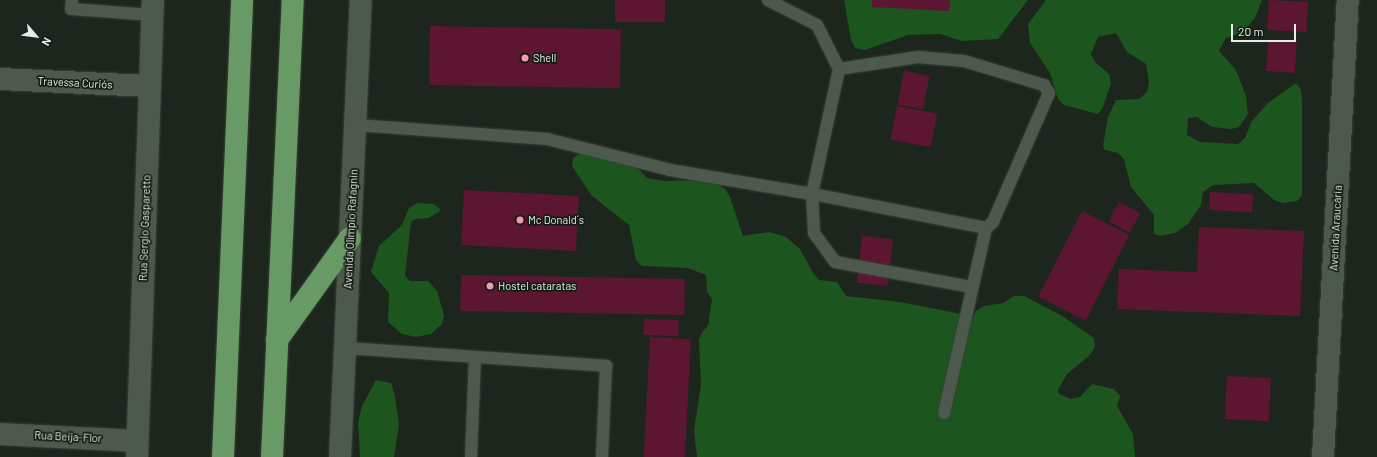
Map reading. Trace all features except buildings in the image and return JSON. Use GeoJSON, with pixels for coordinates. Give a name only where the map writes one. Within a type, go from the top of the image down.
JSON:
{"type":"FeatureCollection","features":[{"type":"Feature","properties":{"kind":"highway"},"geometry":{"type":"LineString","coordinates":[[223,457],[242,0]]}},
{"type":"Feature","properties":{"kind":"highway"},"geometry":{"type":"LineString","coordinates":[[272,457],[293,0]]}},
{"type":"Feature","properties":{"kind":"highway"},"geometry":{"type":"LineString","coordinates":[[277,340],[350,238]]}},
{"type":"Feature","properties":{"kind":"street","name":"Avenida Olímpio Rafagnin"},"geometry":{"type":"LineString","coordinates":[[340,457],[361,0]]}},
{"type":"Feature","properties":{"kind":"street","name":"Avenida Araucária"},"geometry":{"type":"LineString","coordinates":[[1323,457],[1348,0]]}},
{"type":"Feature","properties":{"kind":"street","name":"Rua Sergio Gasparetto"},"geometry":{"type":"LineString","coordinates":[[137,449],[153,7]]}},
{"type":"Feature","properties":{"kind":"street","name":"Travessa Curiós"},"geometry":{"type":"LineString","coordinates":[[0,79],[150,86]]}},
{"type":"Feature","properties":{"kind":"street","name":"Rua Beija-Flor"},"geometry":{"type":"LineString","coordinates":[[0,434],[137,449]]}},
{"type":"Feature","properties":{"kind":"lane"},"geometry":{"type":"LineString","coordinates":[[72,0],[71,10],[153,7]]}},
{"type":"Feature","properties":{"kind":"lane"},"geometry":{"type":"LineString","coordinates":[[768,0],[817,25],[839,68],[812,194],[814,233],[835,262],[971,287]]}},
{"type":"Feature","properties":{"kind":"lane"},"geometry":{"type":"LineString","coordinates":[[839,68],[918,57],[964,61],[1044,85],[1049,93],[993,222],[986,228],[971,287],[944,413]]}},
{"type":"Feature","properties":{"kind":"lane"},"geometry":{"type":"LineString","coordinates":[[356,125],[547,139],[670,170],[812,194],[986,228]]}},
{"type":"Feature","properties":{"kind":"lane"},"geometry":{"type":"LineString","coordinates":[[345,348],[606,366],[602,457]]}},
{"type":"Feature","properties":{"kind":"lane"},"geometry":{"type":"LineString","coordinates":[[471,457],[475,357]]}},
{"type":"Feature","properties":{"kind":"green space"},"geometry":{"type":"Polygon","coordinates":[[[844,0],[1028,0],[998,39],[962,41],[940,34],[908,35],[865,50],[855,48],[851,40],[844,0]]]}},
{"type":"Feature","properties":{"kind":"green space"},"geometry":{"type":"Polygon","coordinates":[[[1046,0],[1262,0],[1255,18],[1243,32],[1226,38],[1219,51],[1236,70],[1246,96],[1248,114],[1239,127],[1231,129],[1212,127],[1197,117],[1188,118],[1187,135],[1200,142],[1238,144],[1245,138],[1252,121],[1268,103],[1296,83],[1301,90],[1302,99],[1302,195],[1297,201],[1283,203],[1274,200],[1254,183],[1213,185],[1203,192],[1201,205],[1188,224],[1175,233],[1161,236],[1154,234],[1154,215],[1131,187],[1124,159],[1118,153],[1105,150],[1103,146],[1108,117],[1116,100],[1139,99],[1147,92],[1149,83],[1146,64],[1127,52],[1116,33],[1098,37],[1091,54],[1095,62],[1109,74],[1111,83],[1103,107],[1098,114],[1064,105],[1058,99],[1050,73],[1030,43],[1028,24],[1046,0]]]}},
{"type":"Feature","properties":{"kind":"green space"},"geometry":{"type":"Polygon","coordinates":[[[580,153],[606,156],[640,170],[647,178],[664,181],[709,180],[725,189],[730,197],[743,236],[769,232],[786,237],[800,249],[813,273],[819,280],[837,282],[846,296],[900,302],[961,314],[972,319],[976,311],[984,306],[1003,303],[1014,296],[1024,296],[1062,316],[1094,338],[1095,347],[1089,356],[1067,374],[1058,390],[1059,394],[1071,399],[1080,397],[1092,384],[1114,389],[1120,396],[1117,406],[1133,434],[1135,457],[697,457],[694,430],[701,385],[699,340],[702,332],[708,326],[712,299],[707,292],[706,275],[688,268],[642,266],[636,260],[629,225],[592,196],[572,166],[573,158],[580,153]]]}},
{"type":"Feature","properties":{"kind":"green space"},"geometry":{"type":"Polygon","coordinates":[[[417,203],[434,204],[441,210],[429,218],[415,219],[411,222],[405,276],[410,281],[428,281],[437,291],[444,315],[442,324],[431,334],[416,337],[402,334],[388,322],[389,293],[371,272],[379,246],[402,225],[409,208],[417,203]]]}},
{"type":"Feature","properties":{"kind":"green space"},"geometry":{"type":"Polygon","coordinates":[[[376,380],[391,383],[395,396],[399,425],[394,457],[360,457],[358,422],[362,406],[376,380]]]}},
{"type":"Feature","properties":{"kind":"place","name":"Shell"},"geometry":{"type":"Point","coordinates":[525,58]}},
{"type":"Feature","properties":{"kind":"place","name":"Mc Donald´s"},"geometry":{"type":"Point","coordinates":[520,220]}},
{"type":"Feature","properties":{"kind":"place","name":"Hostel cataratas"},"geometry":{"type":"Point","coordinates":[490,286]}}]}
